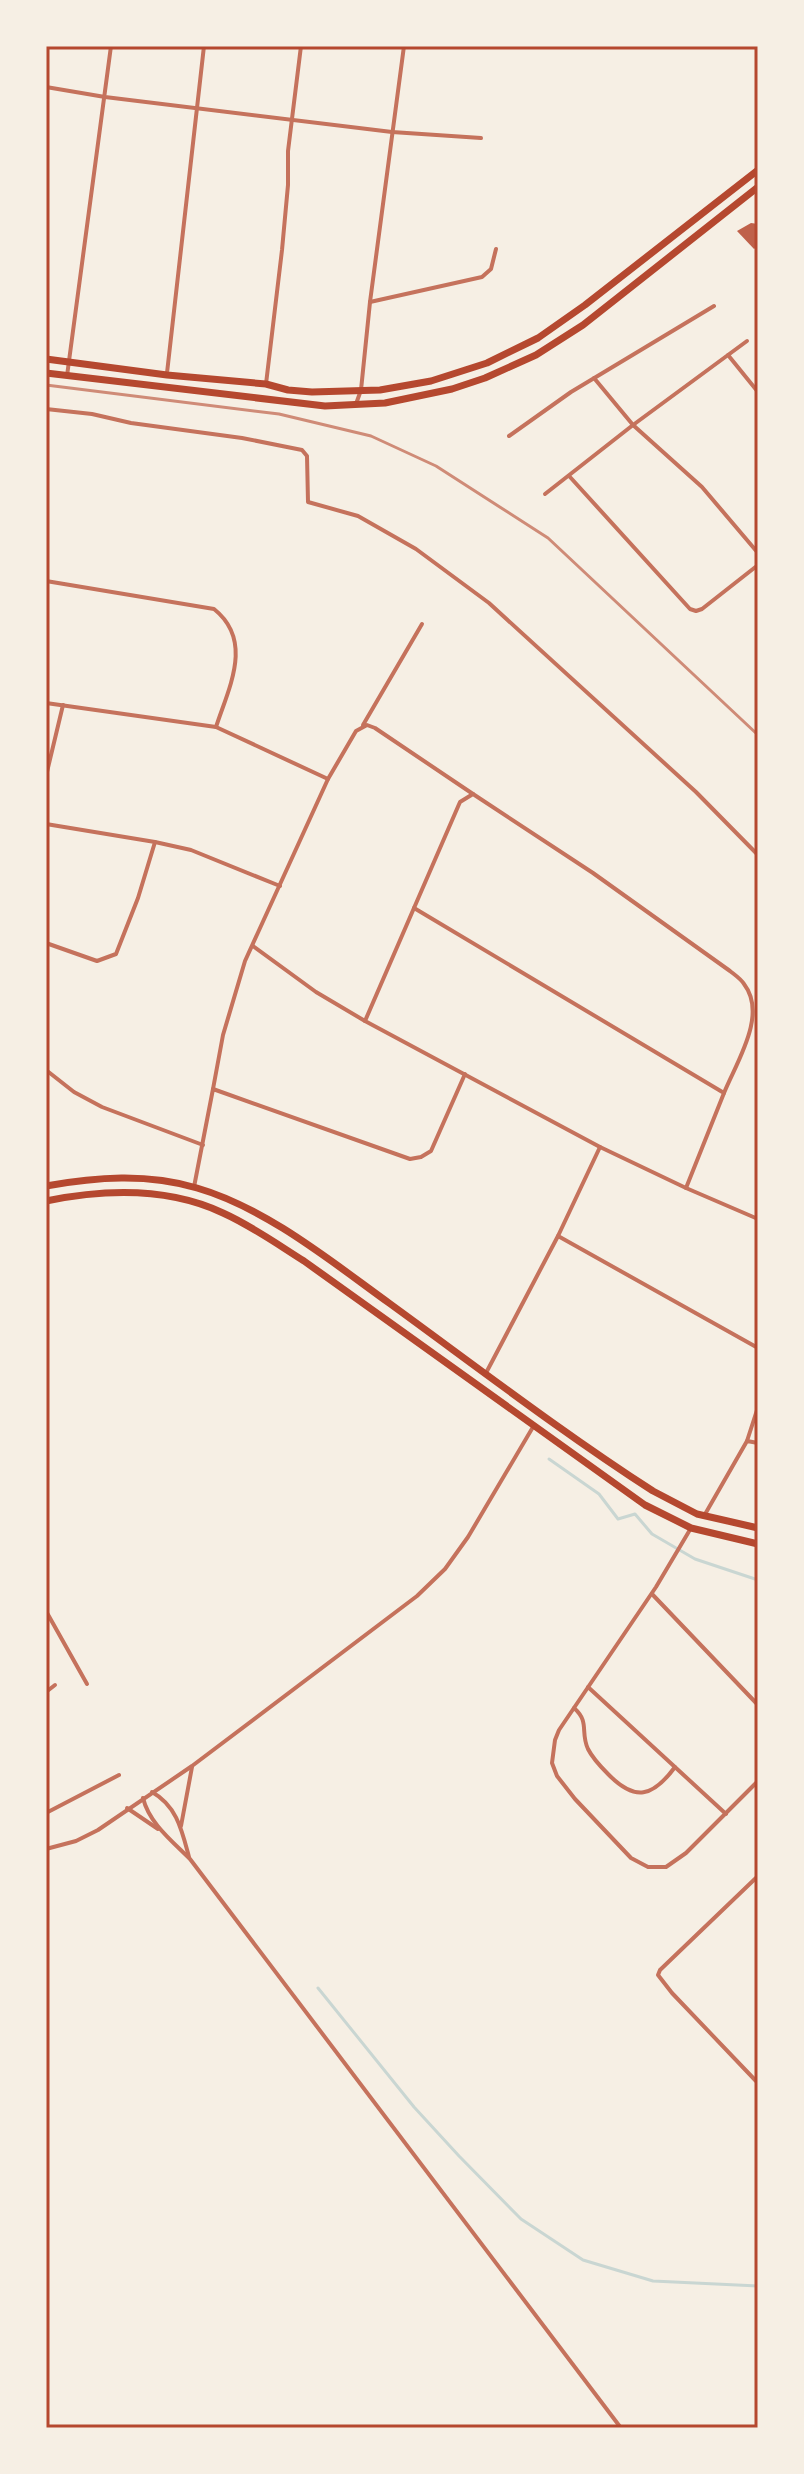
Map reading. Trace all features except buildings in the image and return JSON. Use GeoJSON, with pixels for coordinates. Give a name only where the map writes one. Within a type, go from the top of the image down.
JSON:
{"type":"FeatureCollection","features":[{"type":"Feature","properties":{"kind":"main road"},"geometry":{"type":"LineString","coordinates":[[46,359],[266,384],[288,390],[361,390],[405,387],[431,381],[513,352],[564,321],[758,170]]}},
{"type":"Feature","properties":{"kind":"main road"},"geometry":{"type":"LineString","coordinates":[[46,373],[325,406],[385,403],[452,389],[536,355],[583,325],[758,187]]}},
{"type":"Feature","properties":{"kind":"main road"},"geometry":{"type":"LineString","coordinates":[[645,258],[653,270]]}},
{"type":"Feature","properties":{"kind":"main road"},"geometry":{"type":"LineString","coordinates":[[46,1186],[86,1178],[138,1178],[194,1187],[229,1199],[257,1213],[342,1269],[641,1484],[704,1516],[758,1528]]}},
{"type":"Feature","properties":{"kind":"main road"},"geometry":{"type":"LineString","coordinates":[[46,1201],[89,1194],[140,1192],[190,1201],[222,1212],[304,1261],[645,1505],[691,1528],[758,1544]]}},
{"type":"Feature","properties":{"kind":"street"},"geometry":{"type":"LineString","coordinates":[[67,376],[111,46]]}},
{"type":"Feature","properties":{"kind":"street"},"geometry":{"type":"LineString","coordinates":[[167,375],[204,46]]}},
{"type":"Feature","properties":{"kind":"street"},"geometry":{"type":"LineString","coordinates":[[266,384],[301,46]]}},
{"type":"Feature","properties":{"kind":"street"},"geometry":{"type":"LineString","coordinates":[[356,405],[361,390],[404,46]]}},
{"type":"Feature","properties":{"kind":"street"},"geometry":{"type":"LineString","coordinates":[[46,87],[392,132],[481,138]]}},
{"type":"Feature","properties":{"kind":"street"},"geometry":{"type":"LineString","coordinates":[[370,302],[482,277],[491,269],[496,249]]}},
{"type":"Feature","properties":{"kind":"street"},"geometry":{"type":"LineString","coordinates":[[509,436],[594,378],[714,306]]}},
{"type":"Feature","properties":{"kind":"street"},"geometry":{"type":"LineString","coordinates":[[545,494],[747,341]]}},
{"type":"Feature","properties":{"kind":"street"},"geometry":{"type":"LineString","coordinates":[[728,355],[758,392]]}},
{"type":"Feature","properties":{"kind":"street"},"geometry":{"type":"LineString","coordinates":[[594,378],[633,425],[702,487],[758,553]]}},
{"type":"Feature","properties":{"kind":"street"},"geometry":{"type":"LineString","coordinates":[[46,409],[302,450],[307,456],[308,502],[358,516],[416,549],[489,603],[696,792],[758,855]]}},
{"type":"Feature","properties":{"kind":"street"},"geometry":{"type":"LineString","coordinates":[[570,477],[690,609],[702,609],[758,565]]}},
{"type":"Feature","properties":{"kind":"street"},"geometry":{"type":"LineString","coordinates":[[46,581],[214,609],[227,619],[237,651],[235,671],[216,727]]}},
{"type":"Feature","properties":{"kind":"street"},"geometry":{"type":"LineString","coordinates":[[361,727],[422,624]]}},
{"type":"Feature","properties":{"kind":"street"},"geometry":{"type":"LineString","coordinates":[[46,703],[216,727],[328,779]]}},
{"type":"Feature","properties":{"kind":"street"},"geometry":{"type":"LineString","coordinates":[[46,776],[63,705]]}},
{"type":"Feature","properties":{"kind":"street"},"geometry":{"type":"LineString","coordinates":[[194,1187],[223,1035],[238,980],[328,779],[356,731],[367,725],[593,873],[745,984],[754,1009],[752,1022],[686,1188]]}},
{"type":"Feature","properties":{"kind":"street"},"geometry":{"type":"LineString","coordinates":[[365,1021],[460,802],[473,794]]}},
{"type":"Feature","properties":{"kind":"street"},"geometry":{"type":"LineString","coordinates":[[46,824],[191,850],[280,886]]}},
{"type":"Feature","properties":{"kind":"street"},"geometry":{"type":"LineString","coordinates":[[46,943],[97,961],[116,954],[155,842]]}},
{"type":"Feature","properties":{"kind":"street"},"geometry":{"type":"LineString","coordinates":[[414,908],[724,1093]]}},
{"type":"Feature","properties":{"kind":"street"},"geometry":{"type":"LineString","coordinates":[[253,946],[316,992],[365,1021],[600,1147],[758,1219]]}},
{"type":"Feature","properties":{"kind":"street"},"geometry":{"type":"LineString","coordinates":[[46,1070],[74,1092],[102,1107],[203,1145]]}},
{"type":"Feature","properties":{"kind":"street"},"geometry":{"type":"LineString","coordinates":[[213,1089],[410,1159],[431,1151],[465,1074]]}},
{"type":"Feature","properties":{"kind":"street"},"geometry":{"type":"LineString","coordinates":[[486,1373],[558,1236],[600,1147]]}},
{"type":"Feature","properties":{"kind":"street"},"geometry":{"type":"LineString","coordinates":[[558,1236],[758,1348]]}},
{"type":"Feature","properties":{"kind":"street"},"geometry":{"type":"LineString","coordinates":[[704,1516],[747,1441],[758,1407]]}},
{"type":"Feature","properties":{"kind":"street"},"geometry":{"type":"LineString","coordinates":[[46,1849],[76,1841],[98,1830],[192,1766],[417,1596],[445,1569],[468,1537],[534,1426]]}},
{"type":"Feature","properties":{"kind":"street"},"geometry":{"type":"LineString","coordinates":[[747,1441],[758,1443]]}},
{"type":"Feature","properties":{"kind":"street"},"geometry":{"type":"LineString","coordinates":[[691,1528],[555,1740],[552,1763],[557,1776],[575,1799],[631,1858],[648,1867],[666,1867],[686,1853],[758,1781]]}},
{"type":"Feature","properties":{"kind":"street"},"geometry":{"type":"LineString","coordinates":[[651,1594],[758,1705]]}},
{"type":"Feature","properties":{"kind":"street"},"geometry":{"type":"LineString","coordinates":[[46,1611],[87,1684]]}},
{"type":"Feature","properties":{"kind":"street"},"geometry":{"type":"LineString","coordinates":[[46,1692],[55,1685]]}},
{"type":"Feature","properties":{"kind":"street"},"geometry":{"type":"LineString","coordinates":[[588,1687],[726,1814]]}},
{"type":"Feature","properties":{"kind":"street"},"geometry":{"type":"LineString","coordinates":[[574,1708],[584,1720],[589,1752],[621,1787],[631,1792],[651,1791],[675,1767]]}},
{"type":"Feature","properties":{"kind":"street"},"geometry":{"type":"LineString","coordinates":[[181,1828],[192,1766]]}},
{"type":"Feature","properties":{"kind":"street"},"geometry":{"type":"LineString","coordinates":[[46,1813],[119,1775]]}},
{"type":"Feature","properties":{"kind":"street"},"geometry":{"type":"LineString","coordinates":[[152,1792],[170,1806],[181,1828],[190,1859]]}},
{"type":"Feature","properties":{"kind":"street"},"geometry":{"type":"LineString","coordinates":[[143,1798],[146,1810],[190,1859],[621,2428]]}},
{"type":"Feature","properties":{"kind":"street"},"geometry":{"type":"LineString","coordinates":[[127,1808],[164,1832]]}},
{"type":"Feature","properties":{"kind":"street"},"geometry":{"type":"LineString","coordinates":[[756,2081],[658,1975],[701,1929],[758,1876]]}},
{"type":"Feature","properties":{"kind":"waterway"},"geometry":{"type":"LineString","coordinates":[[549,1459],[599,1494],[618,1519],[635,1514],[652,1534],[695,1559],[758,1580]]}},
{"type":"Feature","properties":{"kind":"waterway"},"geometry":{"type":"LineString","coordinates":[[318,1988],[414,2107],[521,2219],[583,2260],[653,2281],[758,2286]]}},
{"type":"Feature","properties":{"kind":"railway"},"geometry":{"type":"LineString","coordinates":[[46,385],[279,414],[371,436],[436,466],[548,538],[758,735]]}}]}
